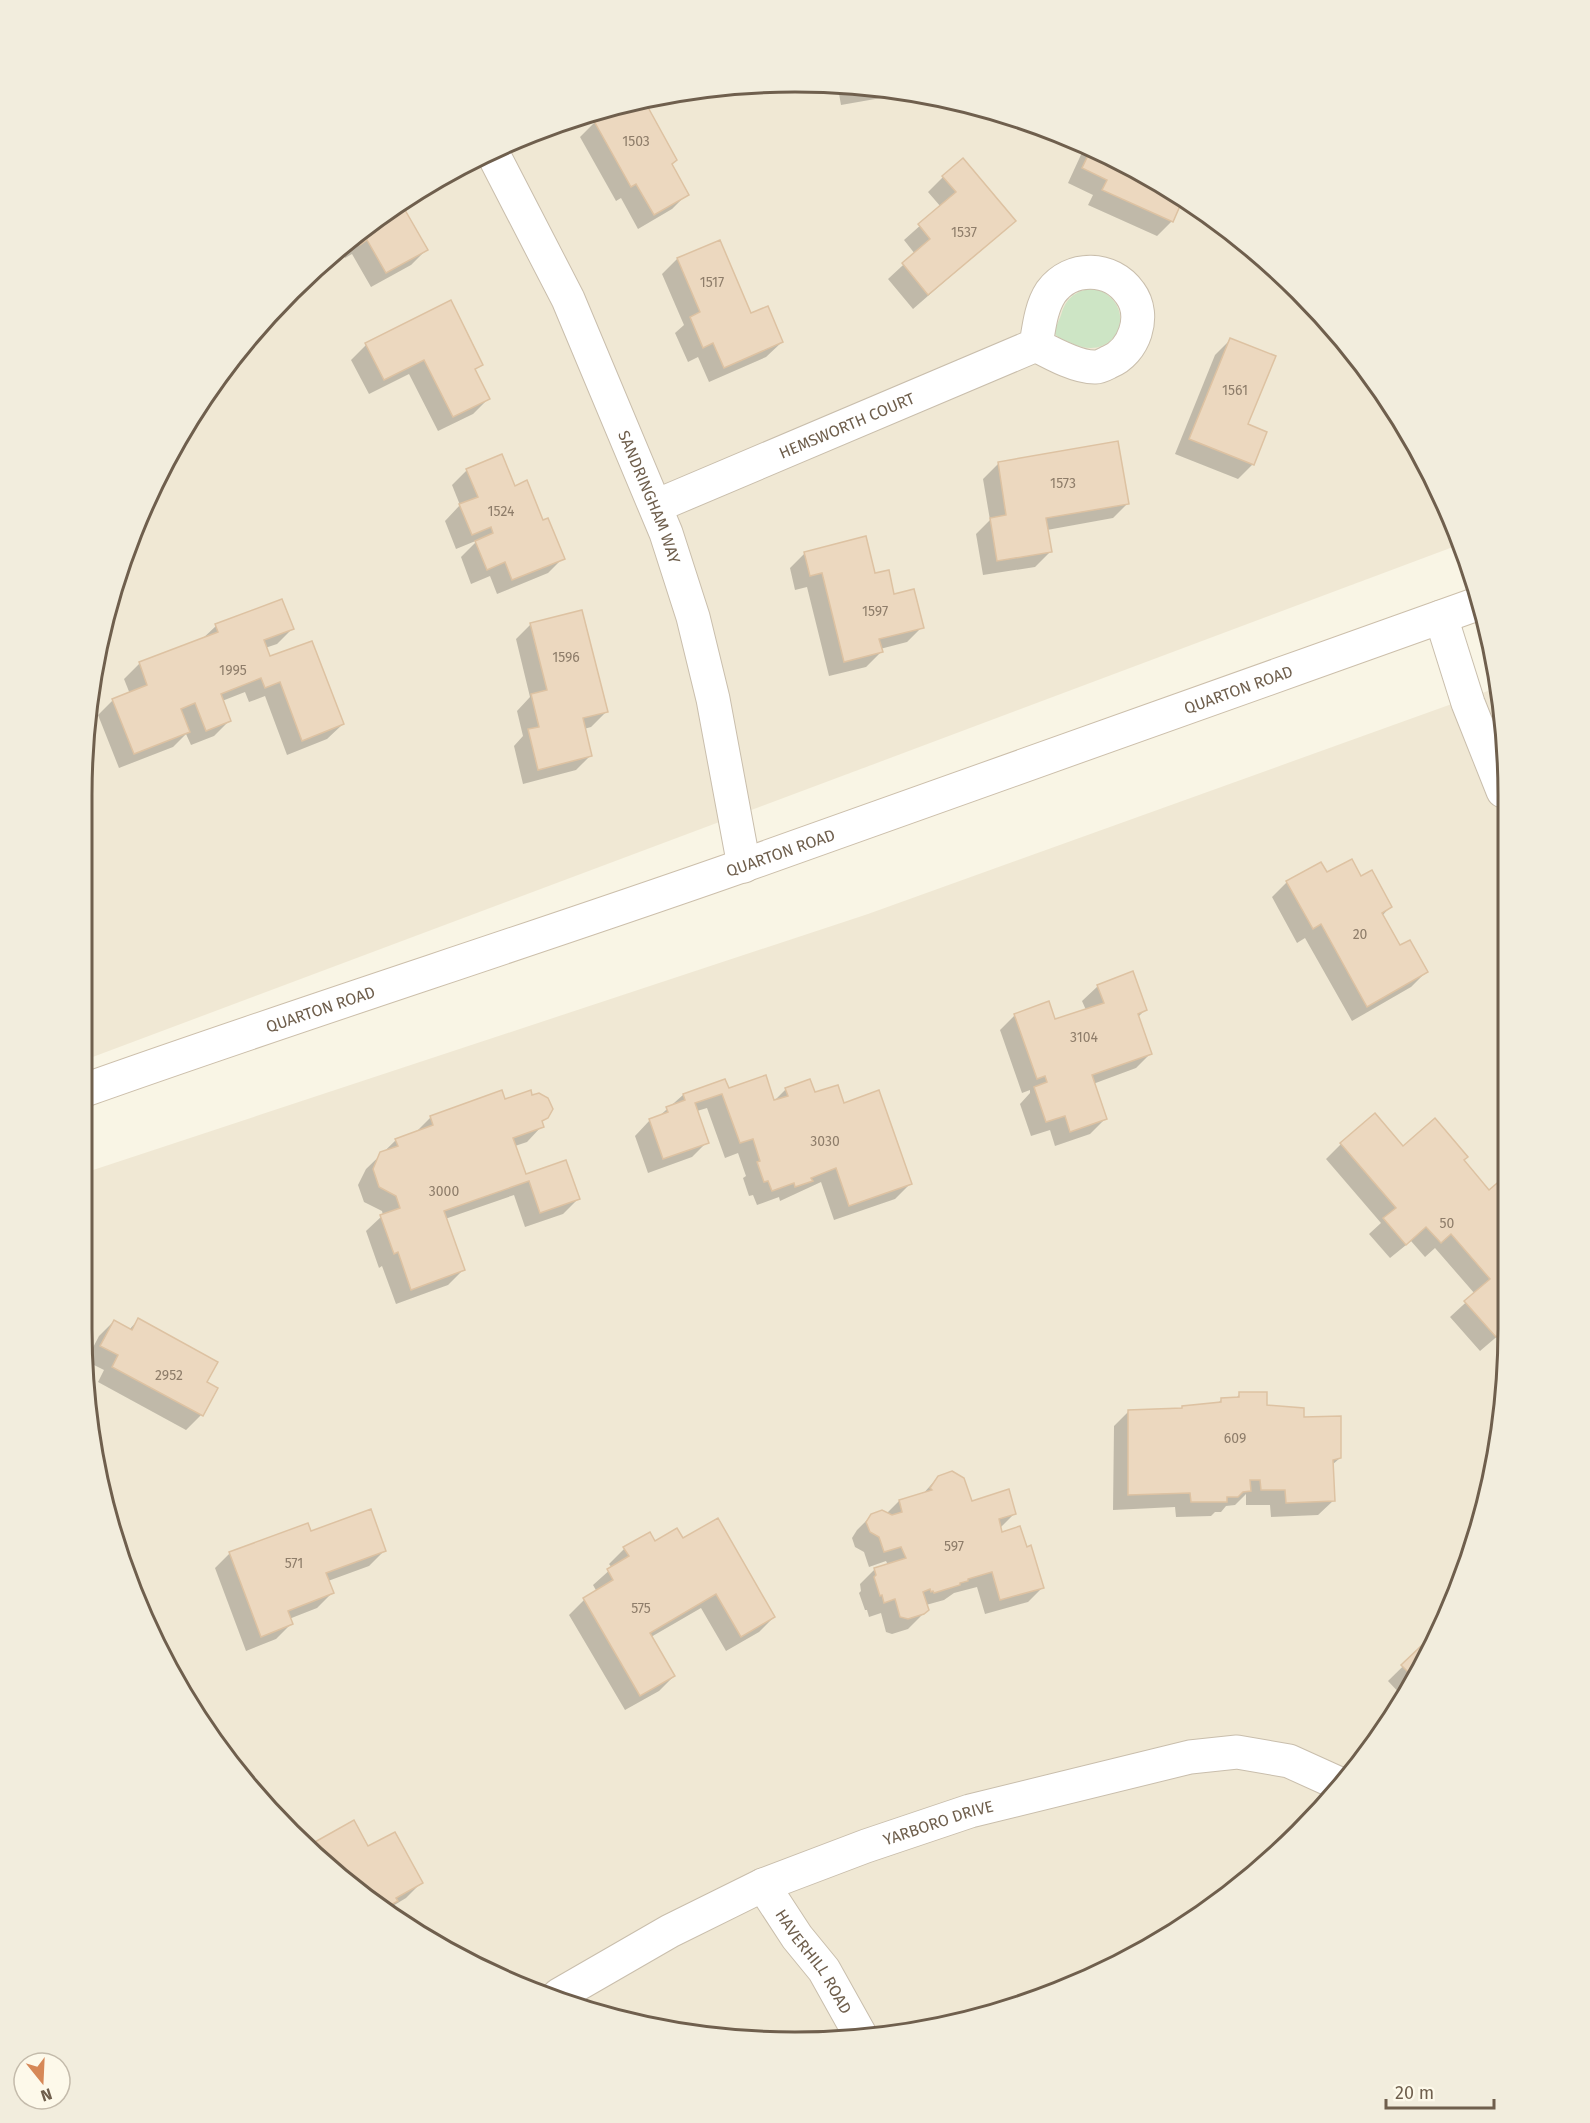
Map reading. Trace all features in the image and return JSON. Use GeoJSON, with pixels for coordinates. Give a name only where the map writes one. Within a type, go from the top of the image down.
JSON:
{"type":"FeatureCollection","features":[{"type":"Feature","properties":{"kind":"street","name":"SANDRINGHAM WAY"},"geometry":{"type":"LineString","coordinates":[[495,159],[568,299],[656,506],[693,617],[713,699],[744,866]]}},
{"type":"Feature","properties":{"kind":"street","name":"HEMSWORTH COURT"},"geometry":{"type":"LineString","coordinates":[[656,506],[1036,345]]}},
{"type":"Feature","properties":{"kind":"street","name":"QUARTON ROAD"},"geometry":{"type":"LineString","coordinates":[[92,1087],[201,1048],[396,985],[744,866],[1473,606]]}},
{"type":"Feature","properties":{"kind":"street"},"geometry":{"type":"LineString","coordinates":[[1441,617],[1468,703],[1498,777]]}},
{"type":"Feature","properties":{"kind":"street","name":"YARBORO DRIVE"},"geometry":{"type":"LineString","coordinates":[[564,1992],[670,1931],[764,1885],[866,1845],[970,1811],[1190,1757],[1237,1752],[1288,1761],[1333,1781]]}},
{"type":"Feature","properties":{"kind":"street","name":"HAVERHILL ROAD"},"geometry":{"type":"LineString","coordinates":[[764,1885],[797,1937],[824,1970],[857,2028]]}},
{"type":"Feature","properties":{"kind":"shaded area"},"geometry":{"type":"Polygon","coordinates":[[[795,92],[841,93],[932,105],[977,115],[1064,145],[1106,164],[1186,210],[1259,266],[1324,331],[1380,404],[1404,443],[1426,484],[1453,547],[92,1057],[92,795],[93,749],[98,703],[115,613],[145,526],[164,484],[210,404],[237,367],[266,331],[331,266],[404,210],[484,164],[526,145],[613,115],[658,105],[749,93],[795,92]]]}},
{"type":"Feature","properties":{"kind":"shaded area"},"geometry":{"type":"Polygon","coordinates":[[[1490,690],[1497,749],[1498,795],[1498,1328],[1497,1374],[1485,1465],[1475,1510],[1445,1597],[1426,1639],[1380,1719],[1324,1792],[1292,1825],[1259,1857],[1186,1913],[1106,1959],[1064,1978],[977,2008],[932,2018],[841,2030],[795,2032],[749,2030],[658,2018],[613,2008],[526,1978],[484,1959],[404,1913],[331,1857],[298,1825],[266,1792],[210,1719],[164,1639],[145,1597],[115,1510],[105,1465],[93,1374],[92,1170],[868,914],[1490,690]]]}},
{"type":"Feature","properties":{"kind":"green space"},"geometry":{"type":"Polygon","coordinates":[[[1093,288],[1108,295],[1117,306],[1120,318],[1118,329],[1112,339],[1102,346],[1088,348],[1058,337],[1055,334],[1056,329],[1069,300],[1076,293],[1093,288]]]}},
{"type":"Feature","properties":{"kind":"building"},"geometry":{"type":"Polygon","coordinates":[[[648,107],[677,160],[672,164],[689,195],[654,215],[636,184],[631,187],[594,121],[648,107]]]}},
{"type":"Feature","properties":{"kind":"building"},"geometry":{"type":"Polygon","coordinates":[[[1088,156],[1147,186],[1180,206],[1173,222],[1102,190],[1107,180],[1082,168],[1088,156]]]}},
{"type":"Feature","properties":{"kind":"building"},"geometry":{"type":"Polygon","coordinates":[[[963,158],[1016,221],[928,295],[902,263],[930,239],[918,224],[956,192],[942,176],[963,158]]]}},
{"type":"Feature","properties":{"kind":"building"},"geometry":{"type":"Polygon","coordinates":[[[405,210],[428,250],[386,273],[367,240],[360,245],[367,237],[405,210]]]}},
{"type":"Feature","properties":{"kind":"building"},"geometry":{"type":"Polygon","coordinates":[[[720,240],[751,313],[768,306],[783,342],[724,368],[713,343],[703,348],[690,317],[700,312],[677,258],[720,240]]]}},
{"type":"Feature","properties":{"kind":"building"},"geometry":{"type":"Polygon","coordinates":[[[451,300],[483,365],[475,369],[490,399],[453,417],[424,360],[384,380],[365,343],[451,300]]]}},
{"type":"Feature","properties":{"kind":"building"},"geometry":{"type":"Polygon","coordinates":[[[1230,338],[1276,356],[1248,424],[1267,432],[1254,465],[1189,439],[1230,338]]]}},
{"type":"Feature","properties":{"kind":"building"},"geometry":{"type":"Polygon","coordinates":[[[1118,441],[1129,504],[1046,518],[1052,552],[997,561],[990,518],[1006,515],[998,462],[1118,441]]]}},
{"type":"Feature","properties":{"kind":"building"},"geometry":{"type":"Polygon","coordinates":[[[502,454],[515,486],[527,480],[543,520],[548,518],[565,559],[512,580],[505,562],[487,570],[475,541],[493,533],[491,527],[472,535],[459,504],[478,497],[466,469],[502,454]]]}},
{"type":"Feature","properties":{"kind":"building"},"geometry":{"type":"Polygon","coordinates":[[[866,536],[875,573],[889,570],[894,594],[914,589],[924,628],[879,639],[883,652],[844,662],[822,573],[810,576],[804,552],[866,536]]]}},
{"type":"Feature","properties":{"kind":"building"},"geometry":{"type":"Polygon","coordinates":[[[282,599],[294,629],[264,640],[270,656],[312,641],[344,724],[302,741],[280,682],[265,688],[261,678],[221,694],[231,721],[206,731],[195,703],[181,709],[190,732],[134,754],[112,699],[147,685],[139,662],[218,632],[215,624],[282,599]]]}},
{"type":"Feature","properties":{"kind":"building"},"geometry":{"type":"Polygon","coordinates":[[[582,610],[608,712],[583,718],[592,756],[538,770],[528,729],[539,727],[531,694],[547,690],[530,623],[582,610]]]}},
{"type":"Feature","properties":{"kind":"building"},"geometry":{"type":"Polygon","coordinates":[[[1352,859],[1361,876],[1372,870],[1392,907],[1382,913],[1400,945],[1410,940],[1428,972],[1367,1007],[1321,924],[1313,929],[1286,881],[1321,862],[1327,872],[1352,859]]]}},
{"type":"Feature","properties":{"kind":"building"},"geometry":{"type":"Polygon","coordinates":[[[1133,971],[1147,1010],[1138,1014],[1152,1054],[1092,1075],[1107,1119],[1070,1132],[1065,1116],[1046,1122],[1034,1087],[1047,1082],[1045,1076],[1037,1079],[1014,1014],[1049,1001],[1055,1019],[1104,1003],[1097,985],[1133,971]]]}},
{"type":"Feature","properties":{"kind":"building"},"geometry":{"type":"Polygon","coordinates":[[[766,1075],[774,1100],[788,1096],[785,1088],[810,1079],[815,1092],[838,1085],[844,1103],[879,1090],[912,1184],[849,1206],[836,1168],[811,1178],[813,1181],[795,1187],[794,1183],[772,1191],[768,1181],[764,1182],[757,1162],[760,1161],[753,1139],[740,1143],[722,1094],[695,1103],[709,1143],[663,1159],[649,1119],[668,1112],[666,1107],[685,1100],[683,1094],[725,1079],[729,1088],[766,1075]]]}},
{"type":"Feature","properties":{"kind":"building"},"geometry":{"type":"Polygon","coordinates":[[[502,1090],[505,1099],[531,1090],[532,1095],[539,1093],[548,1098],[553,1109],[548,1118],[542,1121],[544,1127],[513,1138],[526,1174],[566,1160],[580,1199],[540,1213],[529,1181],[444,1211],[465,1270],[411,1290],[398,1252],[394,1254],[380,1215],[400,1208],[396,1196],[379,1187],[373,1169],[380,1152],[398,1146],[395,1139],[433,1125],[430,1116],[502,1090]]]}},
{"type":"Feature","properties":{"kind":"building"},"geometry":{"type":"Polygon","coordinates":[[[1375,1113],[1403,1146],[1435,1118],[1468,1157],[1464,1160],[1489,1190],[1498,1182],[1498,1328],[1496,1337],[1464,1301],[1490,1279],[1451,1234],[1441,1243],[1426,1227],[1406,1245],[1383,1218],[1396,1208],[1340,1143],[1375,1113]]]}},
{"type":"Feature","properties":{"kind":"building"},"geometry":{"type":"Polygon","coordinates":[[[138,1318],[218,1362],[207,1382],[218,1388],[203,1416],[112,1367],[118,1355],[100,1346],[114,1320],[132,1330],[138,1318]]]}},
{"type":"Feature","properties":{"kind":"building"},"geometry":{"type":"Polygon","coordinates":[[[1239,1392],[1267,1392],[1267,1405],[1304,1408],[1304,1417],[1341,1416],[1341,1458],[1333,1460],[1335,1501],[1286,1503],[1285,1490],[1261,1490],[1260,1480],[1250,1480],[1251,1491],[1243,1492],[1238,1497],[1227,1497],[1227,1502],[1191,1502],[1190,1493],[1128,1495],[1128,1410],[1182,1408],[1182,1406],[1221,1402],[1221,1398],[1239,1397],[1239,1392]]]}},
{"type":"Feature","properties":{"kind":"building"},"geometry":{"type":"Polygon","coordinates":[[[952,1471],[964,1478],[972,1501],[1009,1489],[1016,1514],[999,1519],[1002,1532],[1020,1526],[1027,1547],[1031,1545],[1044,1588],[1000,1600],[992,1572],[934,1593],[930,1589],[923,1592],[929,1610],[908,1619],[900,1617],[895,1599],[884,1603],[882,1595],[880,1596],[874,1577],[876,1575],[874,1568],[906,1558],[901,1547],[884,1552],[879,1537],[870,1532],[866,1522],[871,1514],[882,1510],[892,1515],[902,1512],[899,1500],[932,1490],[930,1488],[938,1476],[952,1471]]]}},
{"type":"Feature","properties":{"kind":"building"},"geometry":{"type":"Polygon","coordinates":[[[371,1509],[386,1551],[326,1573],[334,1593],[288,1611],[293,1624],[261,1637],[229,1552],[308,1523],[311,1531],[371,1509]]]}},
{"type":"Feature","properties":{"kind":"building"},"geometry":{"type":"Polygon","coordinates":[[[718,1518],[775,1617],[741,1637],[716,1594],[650,1633],[675,1676],[640,1696],[583,1598],[613,1580],[607,1569],[629,1556],[623,1547],[650,1532],[655,1541],[677,1528],[683,1538],[718,1518]]]}},
{"type":"Feature","properties":{"kind":"building"},"geometry":{"type":"Polygon","coordinates":[[[1423,1644],[1408,1672],[1401,1665],[1423,1644]]]}},
{"type":"Feature","properties":{"kind":"building"},"geometry":{"type":"Polygon","coordinates":[[[354,1820],[368,1846],[395,1832],[423,1883],[396,1898],[398,1901],[392,1904],[331,1857],[315,1842],[354,1820]]]}}]}
